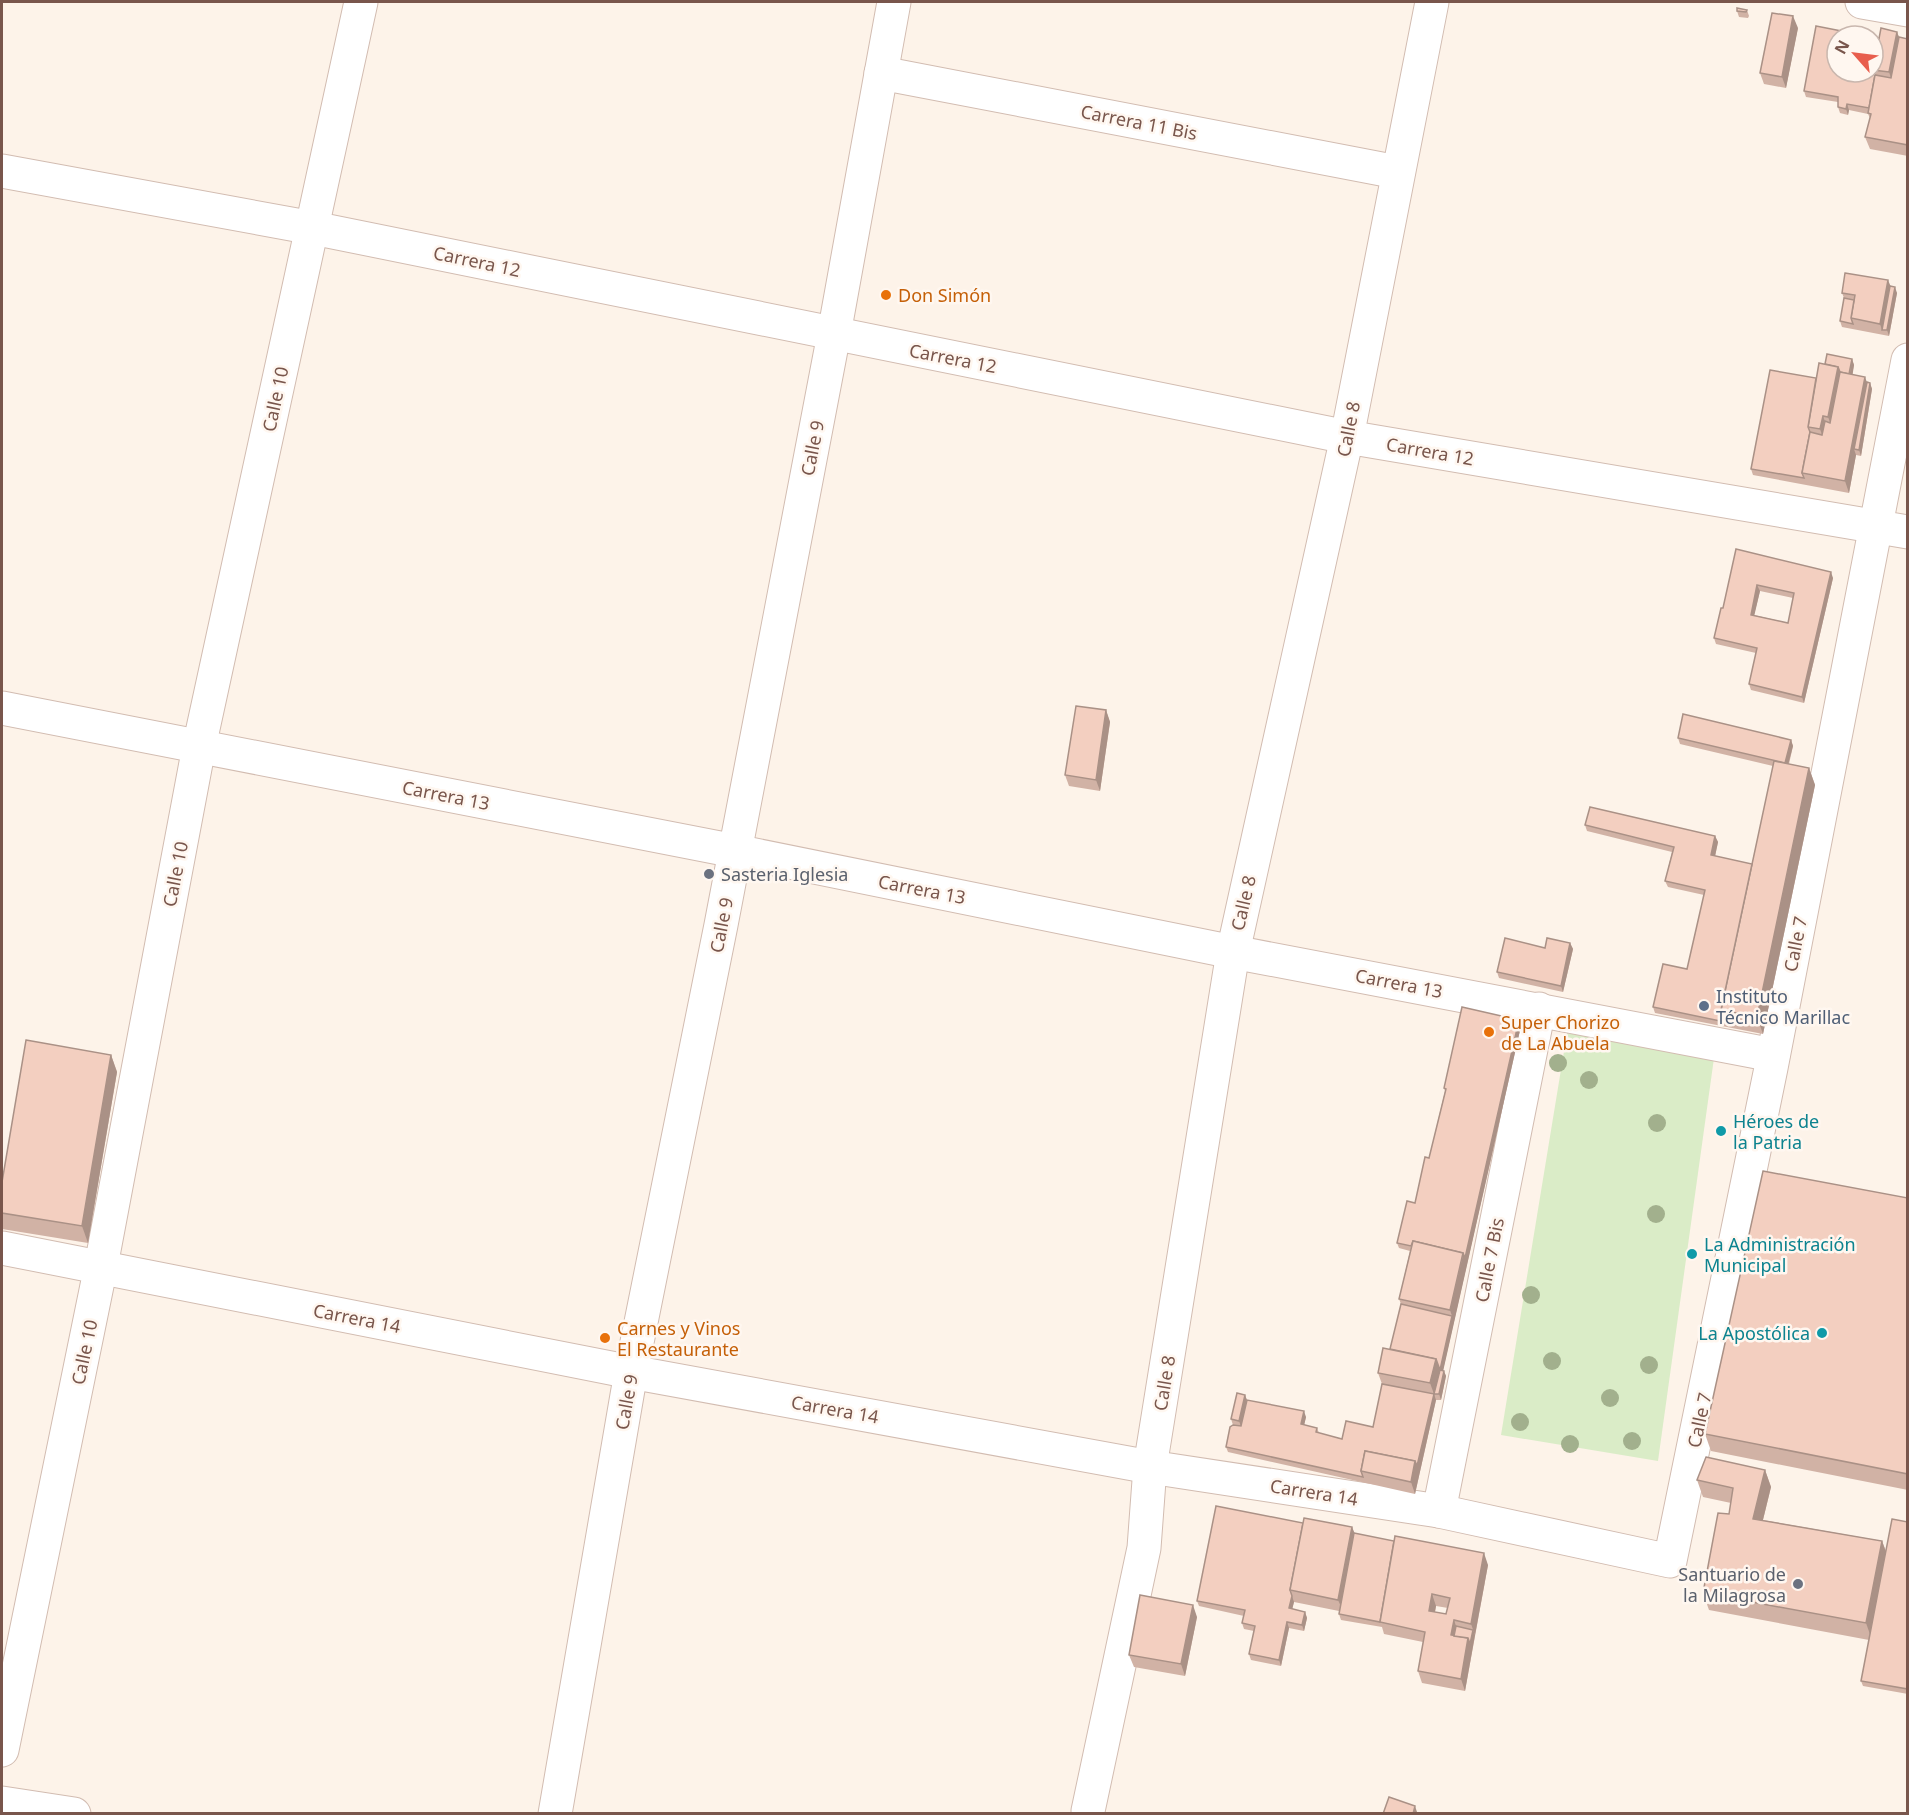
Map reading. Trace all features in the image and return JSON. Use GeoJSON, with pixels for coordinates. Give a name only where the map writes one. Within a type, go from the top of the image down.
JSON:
{"type":"FeatureCollection","features":[{"type":"Feature","properties":{"kind":"street","name":"Calle 10"},"geometry":{"type":"LineString","coordinates":[[2,1750],[101,1266],[199,747],[361,2]]}},
{"type":"Feature","properties":{"kind":"street","name":"Calle 9"},"geometry":{"type":"LineString","coordinates":[[555,1814],[631,1372],[735,851],[834,334],[894,2]]}},
{"type":"Feature","properties":{"kind":"street","name":"Calle 8"},"geometry":{"type":"LineString","coordinates":[[1088,1811],[1144,1548],[1150,1467],[1233,952],[1347,437],[1432,2]]}},
{"type":"Feature","properties":{"kind":"street"},"geometry":{"type":"LineString","coordinates":[[1862,2],[1908,10]]}},
{"type":"Feature","properties":{"kind":"street","name":"Carrera 11 Bis"},"geometry":{"type":"LineString","coordinates":[[880,73],[1397,172]]}},
{"type":"Feature","properties":{"kind":"street","name":"Carrera 12"},"geometry":{"type":"LineString","coordinates":[[2,171],[313,228],[1347,437],[1892,529]]}},
{"type":"Feature","properties":{"kind":"street","name":"Calle 7"},"geometry":{"type":"LineString","coordinates":[[1670,1561],[1773,1055],[1892,529],[1908,360]]}},
{"type":"Feature","properties":{"kind":"street","name":"Carrera 13"},"geometry":{"type":"LineString","coordinates":[[2,708],[735,851],[1233,952],[1773,1055]]}},
{"type":"Feature","properties":{"kind":"street","name":"Calle 7 Bis"},"geometry":{"type":"LineString","coordinates":[[1439,1511],[1539,1009]]}},
{"type":"Feature","properties":{"kind":"street","name":"Carrera 14"},"geometry":{"type":"LineString","coordinates":[[2,1248],[631,1372],[1150,1467],[1439,1511],[1670,1561]]}},
{"type":"Feature","properties":{"kind":"street"},"geometry":{"type":"LineString","coordinates":[[2,1803],[74,1814]]}},
{"type":"Feature","properties":{"kind":"green space"},"geometry":{"type":"Polygon","coordinates":[[[1567,1033],[1714,1058],[1658,1461],[1501,1435],[1567,1033]]]}},
{"type":"Feature","properties":{"kind":"building"},"geometry":{"type":"Polygon","coordinates":[[[1737,8],[1747,10],[1746,12],[1737,11],[1737,8]]]}},
{"type":"Feature","properties":{"kind":"building"},"geometry":{"type":"Polygon","coordinates":[[[1772,13],[1793,16],[1782,77],[1760,73],[1772,13]]]}},
{"type":"Feature","properties":{"kind":"building"},"geometry":{"type":"Polygon","coordinates":[[[1816,26],[1825,28],[1825,84],[1873,84],[1869,108],[1847,104],[1846,109],[1838,107],[1838,97],[1804,91],[1816,26]]]}},
{"type":"Feature","properties":{"kind":"building"},"geometry":{"type":"Polygon","coordinates":[[[1885,29],[1897,32],[1889,72],[1885,72],[1885,29]]]}},
{"type":"Feature","properties":{"kind":"building"},"geometry":{"type":"Polygon","coordinates":[[[1899,37],[1908,39],[1908,145],[1865,137],[1871,114],[1868,113],[1873,84],[1885,84],[1885,77],[1891,78],[1899,37]]]}},
{"type":"Feature","properties":{"kind":"building"},"geometry":{"type":"Polygon","coordinates":[[[1845,273],[1888,280],[1880,324],[1851,318],[1855,295],[1842,293],[1845,273]]]}},
{"type":"Feature","properties":{"kind":"building"},"geometry":{"type":"Polygon","coordinates":[[[1890,286],[1895,287],[1887,330],[1882,330],[1890,286]]]}},
{"type":"Feature","properties":{"kind":"building"},"geometry":{"type":"Polygon","coordinates":[[[1844,298],[1854,300],[1851,318],[1853,324],[1840,321],[1844,298]]]}},
{"type":"Feature","properties":{"kind":"building"},"geometry":{"type":"Polygon","coordinates":[[[1827,354],[1852,359],[1849,374],[1840,372],[1838,367],[1825,364],[1827,354]]]}},
{"type":"Feature","properties":{"kind":"building"},"geometry":{"type":"Polygon","coordinates":[[[1819,363],[1838,367],[1828,417],[1823,416],[1820,429],[1808,427],[1819,363]]]}},
{"type":"Feature","properties":{"kind":"building"},"geometry":{"type":"Polygon","coordinates":[[[1770,370],[1816,378],[1808,427],[1810,432],[1802,473],[1804,478],[1751,469],[1770,370]]]}},
{"type":"Feature","properties":{"kind":"building"},"geometry":{"type":"Polygon","coordinates":[[[1840,372],[1865,377],[1845,481],[1802,473],[1810,432],[1822,435],[1825,421],[1830,423],[1840,372]]]}},
{"type":"Feature","properties":{"kind":"building"},"geometry":{"type":"Polygon","coordinates":[[[1867,382],[1870,383],[1859,450],[1854,449],[1867,382]]]}},
{"type":"Feature","properties":{"kind":"building"},"geometry":{"type":"Polygon","coordinates":[[[1736,549],[1831,572],[1802,697],[1749,684],[1757,648],[1714,638],[1721,608],[1723,608],[1736,549]],[[1757,585],[1751,615],[1788,623],[1794,593],[1757,585]]]}},
{"type":"Feature","properties":{"kind":"building"},"geometry":{"type":"Polygon","coordinates":[[[1076,706],[1106,710],[1096,780],[1065,775],[1076,706]]]}},
{"type":"Feature","properties":{"kind":"building"},"geometry":{"type":"Polygon","coordinates":[[[1683,714],[1791,740],[1785,763],[1678,738],[1683,714]]]}},
{"type":"Feature","properties":{"kind":"building"},"geometry":{"type":"Polygon","coordinates":[[[1774,761],[1809,768],[1757,1017],[1721,1010],[1774,761]]]}},
{"type":"Feature","properties":{"kind":"building"},"geometry":{"type":"Polygon","coordinates":[[[1590,807],[1715,836],[1711,855],[1752,864],[1721,1010],[1725,1022],[1653,1007],[1663,964],[1687,969],[1705,890],[1665,881],[1674,847],[1585,825],[1590,807]]]}},
{"type":"Feature","properties":{"kind":"building"},"geometry":{"type":"Polygon","coordinates":[[[1505,938],[1545,948],[1547,938],[1570,943],[1561,986],[1497,972],[1505,938]]]}},
{"type":"Feature","properties":{"kind":"building"},"geometry":{"type":"Polygon","coordinates":[[[1462,1007],[1519,1020],[1465,1258],[1463,1253],[1413,1241],[1411,1246],[1397,1243],[1407,1201],[1415,1203],[1425,1157],[1429,1158],[1446,1089],[1444,1088],[1462,1007]]]}},
{"type":"Feature","properties":{"kind":"building"},"geometry":{"type":"Polygon","coordinates":[[[26,1040],[111,1055],[82,1226],[2,1213],[2,1182],[26,1040]]]}},
{"type":"Feature","properties":{"kind":"building","name":"La Apostólica"},"geometry":{"type":"Polygon","coordinates":[[[1763,1171],[1908,1198],[1908,1474],[1705,1434],[1763,1171]]]}},
{"type":"Feature","properties":{"kind":"building"},"geometry":{"type":"Polygon","coordinates":[[[1413,1241],[1463,1253],[1450,1310],[1399,1299],[1413,1241]]]}},
{"type":"Feature","properties":{"kind":"building"},"geometry":{"type":"Polygon","coordinates":[[[1401,1304],[1452,1316],[1440,1370],[1436,1359],[1390,1349],[1401,1304]]]}},
{"type":"Feature","properties":{"kind":"building"},"geometry":{"type":"Polygon","coordinates":[[[1383,1348],[1436,1359],[1430,1383],[1378,1373],[1383,1348]]]}},
{"type":"Feature","properties":{"kind":"building"},"geometry":{"type":"Polygon","coordinates":[[[1440,1370],[1444,1371],[1439,1394],[1434,1394],[1440,1370]]]}},
{"type":"Feature","properties":{"kind":"building"},"geometry":{"type":"Polygon","coordinates":[[[1382,1384],[1434,1394],[1417,1466],[1415,1461],[1365,1451],[1361,1471],[1363,1477],[1226,1447],[1230,1427],[1241,1426],[1247,1400],[1304,1411],[1301,1424],[1317,1428],[1316,1432],[1342,1439],[1346,1421],[1373,1427],[1382,1384]]]}},
{"type":"Feature","properties":{"kind":"building"},"geometry":{"type":"Polygon","coordinates":[[[1237,1393],[1245,1395],[1239,1421],[1231,1419],[1237,1393]]]}},
{"type":"Feature","properties":{"kind":"building"},"geometry":{"type":"Polygon","coordinates":[[[1365,1451],[1415,1461],[1411,1482],[1361,1471],[1365,1451]]]}},
{"type":"Feature","properties":{"kind":"building","name":"Santuario de la Milagrosa"},"geometry":{"type":"Polygon","coordinates":[[[1706,1457],[1765,1470],[1753,1519],[1882,1541],[1866,1623],[1703,1593],[1718,1513],[1729,1514],[1733,1488],[1697,1480],[1706,1457]]]}},
{"type":"Feature","properties":{"kind":"building"},"geometry":{"type":"Polygon","coordinates":[[[1216,1506],[1303,1523],[1290,1590],[1292,1596],[1289,1608],[1305,1612],[1302,1625],[1287,1622],[1279,1660],[1249,1654],[1255,1626],[1242,1623],[1245,1610],[1197,1601],[1216,1506]]]}},
{"type":"Feature","properties":{"kind":"building"},"geometry":{"type":"Polygon","coordinates":[[[1304,1518],[1352,1527],[1338,1600],[1290,1590],[1304,1518]]]}},
{"type":"Feature","properties":{"kind":"building"},"geometry":{"type":"Polygon","coordinates":[[[1892,1519],[1908,1522],[1908,1689],[1861,1681],[1892,1519]]]}},
{"type":"Feature","properties":{"kind":"building"},"geometry":{"type":"Polygon","coordinates":[[[1354,1533],[1394,1541],[1380,1622],[1339,1614],[1354,1533]]]}},
{"type":"Feature","properties":{"kind":"building"},"geometry":{"type":"Polygon","coordinates":[[[1395,1536],[1484,1553],[1471,1624],[1454,1620],[1451,1635],[1468,1638],[1461,1679],[1418,1671],[1425,1632],[1380,1622],[1395,1536]],[[1432,1594],[1429,1611],[1446,1614],[1450,1598],[1432,1594]]]}},
{"type":"Feature","properties":{"kind":"building"},"geometry":{"type":"Polygon","coordinates":[[[1140,1595],[1193,1605],[1181,1664],[1129,1655],[1140,1595]]]}},
{"type":"Feature","properties":{"kind":"building"},"geometry":{"type":"Polygon","coordinates":[[[1456,1626],[1473,1630],[1470,1644],[1468,1638],[1454,1636],[1456,1626]]]}},
{"type":"Feature","properties":{"kind":"building"},"geometry":{"type":"Polygon","coordinates":[[[1389,1797],[1415,1806],[1413,1814],[1383,1814],[1389,1797]]]}},
{"type":"Feature","properties":{"kind":"place","name":"Don Simón"},"geometry":{"type":"Point","coordinates":[886,295]}},
{"type":"Feature","properties":{"kind":"place","name":"Sasteria Iglesia"},"geometry":{"type":"Point","coordinates":[709,874]}},
{"type":"Feature","properties":{"kind":"place","name":"Instituto Técnico Marillac"},"geometry":{"type":"Point","coordinates":[1704,1006]}},
{"type":"Feature","properties":{"kind":"place","name":"Super Chorizo de La Abuela"},"geometry":{"type":"Point","coordinates":[1489,1032]}},
{"type":"Feature","properties":{"kind":"place","name":"Héroes de la Patria"},"geometry":{"type":"Point","coordinates":[1721,1131]}},
{"type":"Feature","properties":{"kind":"place","name":"La Administración Municipal"},"geometry":{"type":"Point","coordinates":[1692,1254]}},
{"type":"Feature","properties":{"kind":"place","name":"La Apostólica"},"geometry":{"type":"Point","coordinates":[1822,1333]}},
{"type":"Feature","properties":{"kind":"place","name":"Carnes y Vinos El Restaurante"},"geometry":{"type":"Point","coordinates":[605,1338]}},
{"type":"Feature","properties":{"kind":"place","name":"Santuario de la Milagrosa"},"geometry":{"type":"Point","coordinates":[1798,1584]}}]}
